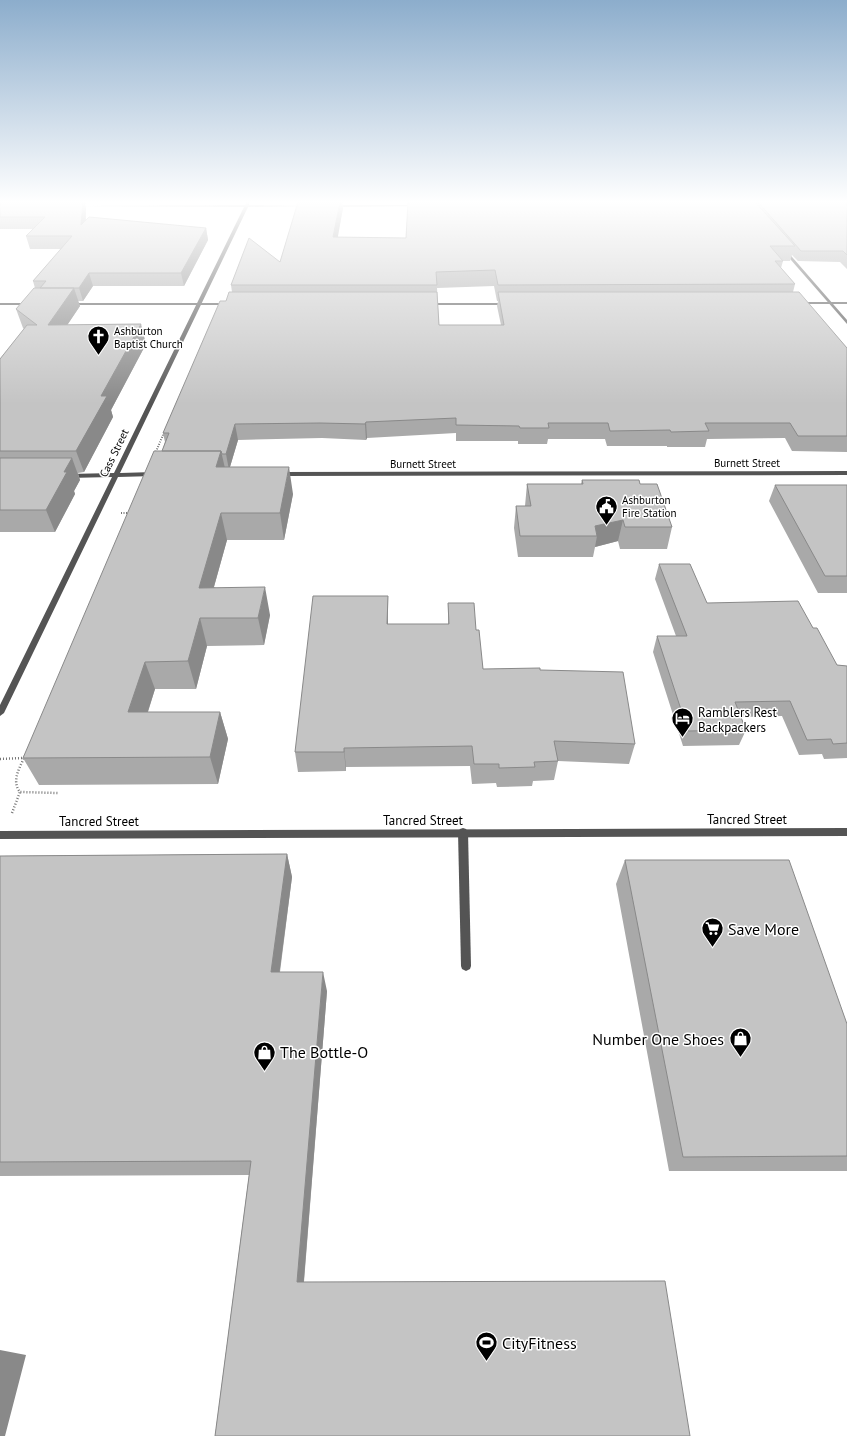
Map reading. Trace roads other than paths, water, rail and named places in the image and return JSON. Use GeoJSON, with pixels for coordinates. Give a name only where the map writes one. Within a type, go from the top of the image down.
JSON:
{"type":"FeatureCollection","features":[{"type":"Feature","properties":{"kind":"street","name":"Cass Street"},"geometry":{"type":"LineString","coordinates":[[0,713],[215,269]]}},
{"type":"Feature","properties":{"kind":"street"},"geometry":{"type":"LineString","coordinates":[[800,269],[847,323]]}},
{"type":"Feature","properties":{"kind":"street"},"geometry":{"type":"LineString","coordinates":[[792,303],[847,303]]}},
{"type":"Feature","properties":{"kind":"street"},"geometry":{"type":"LineString","coordinates":[[0,304],[31,304]]}},
{"type":"Feature","properties":{"kind":"street"},"geometry":{"type":"LineString","coordinates":[[62,304],[234,304]]}},
{"type":"Feature","properties":{"kind":"street"},"geometry":{"type":"LineString","coordinates":[[425,304],[513,304]]}},
{"type":"Feature","properties":{"kind":"street","name":"Burnett Street"},"geometry":{"type":"LineString","coordinates":[[272,474],[847,473]]}},
{"type":"Feature","properties":{"kind":"street"},"geometry":{"type":"LineString","coordinates":[[60,476],[163,474]]}},
{"type":"Feature","properties":{"kind":"street"},"geometry":{"type":"LineString","coordinates":[[463,832],[466,966]]}},
{"type":"Feature","properties":{"kind":"street","name":"Tancred Street"},"geometry":{"type":"LineString","coordinates":[[0,835],[463,832],[847,832]]}},
{"type":"Feature","properties":{"kind":"place","name":"Ashburton Baptist Church"},"geometry":{"type":"Point","coordinates":[99,356]}},
{"type":"Feature","properties":{"kind":"place","name":"Ashburton Fire Station"},"geometry":{"type":"Point","coordinates":[607,526]}},
{"type":"Feature","properties":{"kind":"place","name":"Ramblers Rest Backpackers"},"geometry":{"type":"Point","coordinates":[683,738]}},
{"type":"Feature","properties":{"kind":"place","name":"Save More"},"geometry":{"type":"Point","coordinates":[712,948]}},
{"type":"Feature","properties":{"kind":"place","name":"Number One Shoes"},"geometry":{"type":"Point","coordinates":[740,1058]}},
{"type":"Feature","properties":{"kind":"place","name":"The Bottle-O"},"geometry":{"type":"Point","coordinates":[265,1072]}},
{"type":"Feature","properties":{"kind":"place","name":"CityFitness"},"geometry":{"type":"Point","coordinates":[486,1362]}}]}
